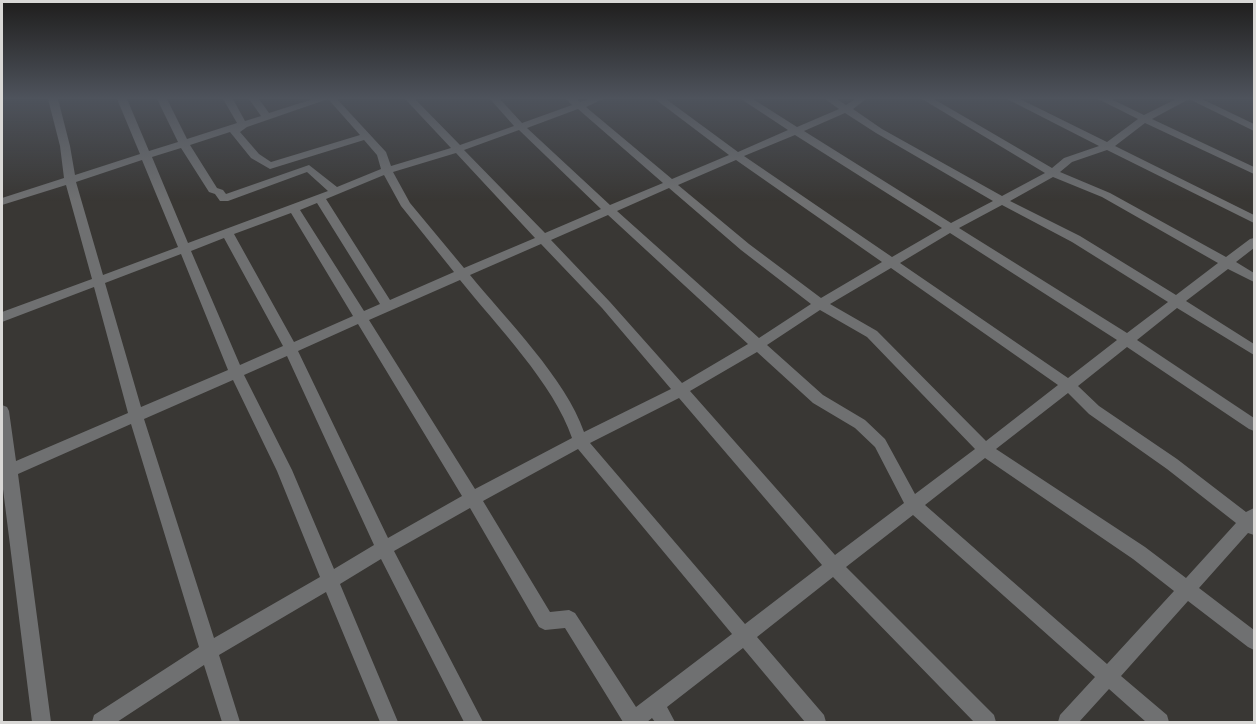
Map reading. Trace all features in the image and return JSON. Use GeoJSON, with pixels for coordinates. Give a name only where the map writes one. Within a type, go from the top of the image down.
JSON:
{"type":"FeatureCollection","features":[{"type":"Feature","properties":{"kind":"street"},"geometry":{"type":"LineString","coordinates":[[62,133],[70,180],[136,416],[207,652],[231,723]]}},
{"type":"Feature","properties":{"kind":"street"},"geometry":{"type":"LineString","coordinates":[[136,133],[236,372],[284,470],[389,723]]}},
{"type":"Feature","properties":{"kind":"street"},"geometry":{"type":"LineString","coordinates":[[179,133],[213,190],[219,192],[224,198],[309,168],[336,192]]}},
{"type":"Feature","properties":{"kind":"street"},"geometry":{"type":"LineString","coordinates":[[2,202],[219,133]]}},
{"type":"Feature","properties":{"kind":"street"},"geometry":{"type":"LineString","coordinates":[[236,133],[255,156],[270,166],[365,137]]}},
{"type":"Feature","properties":{"kind":"street"},"geometry":{"type":"LineString","coordinates":[[361,133],[382,154],[387,170],[405,204],[550,382],[572,417],[580,441],[817,723]]}},
{"type":"Feature","properties":{"kind":"street"},"geometry":{"type":"LineString","coordinates":[[442,133],[545,238],[834,566],[987,723]]}},
{"type":"Feature","properties":{"kind":"street"},"geometry":{"type":"LineString","coordinates":[[2,317],[184,248],[228,234],[387,170],[458,149],[502,133]]}},
{"type":"Feature","properties":{"kind":"street"},"geometry":{"type":"LineString","coordinates":[[527,133],[818,399],[860,424],[880,443],[913,506],[1160,723]]}},
{"type":"Feature","properties":{"kind":"street"},"geometry":{"type":"LineString","coordinates":[[611,133],[745,247],[820,304],[872,334],[985,450],[1139,553],[1254,641]]}},
{"type":"Feature","properties":{"kind":"street"},"geometry":{"type":"LineString","coordinates":[[706,133],[1068,385],[1094,410],[1252,522],[1108,675],[1067,723]]}},
{"type":"Feature","properties":{"kind":"street"},"geometry":{"type":"LineString","coordinates":[[6,472],[789,133]]}},
{"type":"Feature","properties":{"kind":"street"},"geometry":{"type":"LineString","coordinates":[[796,133],[861,171],[949,229],[1128,340],[1254,425]]}},
{"type":"Feature","properties":{"kind":"street"},"geometry":{"type":"LineString","coordinates":[[882,133],[1002,201],[1076,239],[1178,301],[1254,351]]}},
{"type":"Feature","properties":{"kind":"street"},"geometry":{"type":"LineString","coordinates":[[985,133],[1053,173],[1106,195],[1254,278]]}},
{"type":"Feature","properties":{"kind":"street"},"geometry":{"type":"LineString","coordinates":[[1081,133],[1254,219]]}},
{"type":"Feature","properties":{"kind":"street"},"geometry":{"type":"LineString","coordinates":[[101,723],[207,652],[472,498],[681,390],[759,344],[820,304],[949,229],[1053,173],[1068,160],[1108,146],[1126,133]]}},
{"type":"Feature","properties":{"kind":"street"},"geometry":{"type":"LineString","coordinates":[[1173,133],[1254,171]]}},
{"type":"Feature","properties":{"kind":"street"},"geometry":{"type":"LineString","coordinates":[[320,198],[387,306]]}},
{"type":"Feature","properties":{"kind":"street"},"geometry":{"type":"LineString","coordinates":[[293,208],[545,621],[569,619],[633,722],[1254,242]]}},
{"type":"Feature","properties":{"kind":"street"},"geometry":{"type":"LineString","coordinates":[[228,234],[291,349],[385,550],[474,723]]}},
{"type":"Feature","properties":{"kind":"street"},"geometry":{"type":"LineString","coordinates":[[2,411],[6,472],[41,723]]}},
{"type":"Feature","properties":{"kind":"street"},"geometry":{"type":"LineString","coordinates":[[655,705],[666,723]]}}]}
